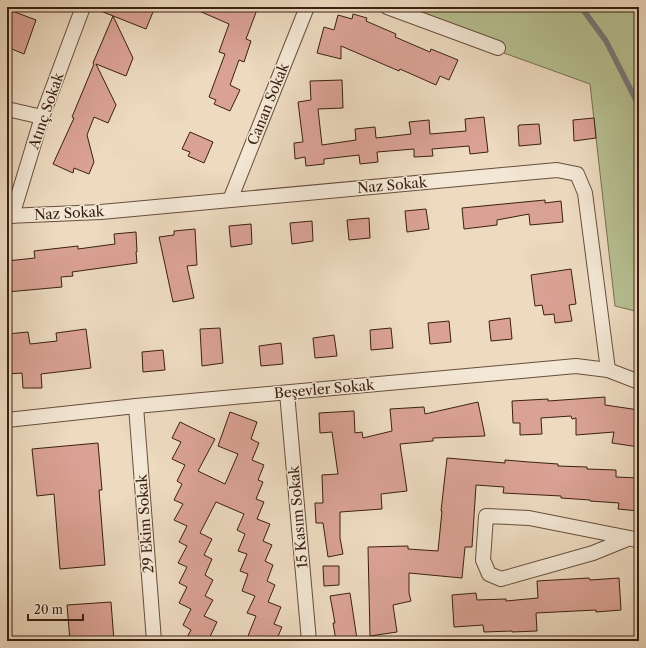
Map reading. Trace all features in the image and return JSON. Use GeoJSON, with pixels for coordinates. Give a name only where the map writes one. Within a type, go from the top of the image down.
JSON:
{"type":"FeatureCollection","features":[{"type":"Feature","properties":{"kind":"street","name":"Atınç Sokak"},"geometry":{"type":"LineString","coordinates":[[9,216],[42,117],[84,7]]}},
{"type":"Feature","properties":{"kind":"street","name":"Canan Sokak"},"geometry":{"type":"LineString","coordinates":[[230,200],[306,7]]}},
{"type":"Feature","properties":{"kind":"street"},"geometry":{"type":"LineString","coordinates":[[387,7],[498,48]]}},
{"type":"Feature","properties":{"kind":"street"},"geometry":{"type":"LineString","coordinates":[[7,109],[42,117]]}},
{"type":"Feature","properties":{"kind":"street","name":"Naz Sokak"},"geometry":{"type":"LineString","coordinates":[[9,216],[101,212],[557,170],[578,174],[585,193],[608,370]]}},
{"type":"Feature","properties":{"kind":"street","name":"Beşevler Sokak"},"geometry":{"type":"LineString","coordinates":[[7,420],[136,406],[576,366],[608,370],[639,382]]}},
{"type":"Feature","properties":{"kind":"street","name":"15 Kasım Sokak"},"geometry":{"type":"LineString","coordinates":[[287,393],[308,641]]}},
{"type":"Feature","properties":{"kind":"street","name":"29 Ekim Sokak"},"geometry":{"type":"LineString","coordinates":[[136,406],[154,641]]}},
{"type":"Feature","properties":{"kind":"street"},"geometry":{"type":"LineString","coordinates":[[486,516],[528,518],[634,539],[593,553],[501,579],[489,574],[483,560],[486,516]]}},
{"type":"Feature","properties":{"kind":"green space"},"geometry":{"type":"Polygon","coordinates":[[[376,7],[639,7],[639,312],[615,306],[590,84],[376,7]]]}},
{"type":"Feature","properties":{"kind":"building"},"geometry":{"type":"Polygon","coordinates":[[[93,7],[155,7],[146,29],[93,7]]]}},
{"type":"Feature","properties":{"kind":"building"},"geometry":{"type":"Polygon","coordinates":[[[190,7],[258,7],[246,39],[251,41],[244,62],[239,60],[230,85],[240,90],[230,111],[214,104],[216,100],[209,97],[225,54],[219,52],[229,24],[190,7]]]}},
{"type":"Feature","properties":{"kind":"building"},"geometry":{"type":"Polygon","coordinates":[[[7,9],[36,20],[24,54],[7,47],[7,9]]]}},
{"type":"Feature","properties":{"kind":"building"},"geometry":{"type":"Polygon","coordinates":[[[353,14],[367,18],[366,21],[396,34],[395,37],[430,52],[431,49],[458,60],[449,80],[440,76],[436,85],[341,46],[341,59],[317,53],[324,27],[334,30],[338,15],[352,19],[353,14]]]}},
{"type":"Feature","properties":{"kind":"building"},"geometry":{"type":"Polygon","coordinates":[[[113,16],[133,58],[126,76],[96,64],[116,105],[108,123],[94,117],[87,135],[94,162],[89,174],[74,168],[73,173],[53,164],[74,118],[72,117],[113,16]]]}},
{"type":"Feature","properties":{"kind":"building"},"geometry":{"type":"Polygon","coordinates":[[[342,80],[343,108],[318,109],[322,145],[356,140],[355,129],[375,127],[376,138],[411,134],[409,122],[429,120],[430,134],[466,131],[465,119],[484,117],[488,152],[470,154],[469,146],[432,149],[433,156],[414,157],[414,149],[377,152],[378,162],[360,164],[359,155],[324,159],[324,164],[306,166],[305,157],[295,159],[294,143],[303,142],[298,102],[311,100],[310,81],[342,80]]]}},
{"type":"Feature","properties":{"kind":"building"},"geometry":{"type":"Polygon","coordinates":[[[594,118],[596,138],[574,141],[573,120],[594,118]]]}},
{"type":"Feature","properties":{"kind":"building"},"geometry":{"type":"Polygon","coordinates":[[[539,124],[541,144],[519,146],[518,126],[539,124]]]}},
{"type":"Feature","properties":{"kind":"building"},"geometry":{"type":"Polygon","coordinates":[[[190,132],[213,142],[204,163],[188,156],[190,152],[182,149],[190,132]]]}},
{"type":"Feature","properties":{"kind":"building"},"geometry":{"type":"Polygon","coordinates":[[[545,200],[545,203],[561,201],[563,222],[530,225],[529,214],[497,220],[497,225],[464,229],[462,208],[545,200]]]}},
{"type":"Feature","properties":{"kind":"building"},"geometry":{"type":"Polygon","coordinates":[[[426,209],[429,229],[407,232],[405,211],[426,209]]]}},
{"type":"Feature","properties":{"kind":"building"},"geometry":{"type":"Polygon","coordinates":[[[369,218],[370,238],[349,240],[347,220],[369,218]]]}},
{"type":"Feature","properties":{"kind":"building"},"geometry":{"type":"Polygon","coordinates":[[[312,221],[313,241],[292,244],[290,223],[312,221]]]}},
{"type":"Feature","properties":{"kind":"building"},"geometry":{"type":"Polygon","coordinates":[[[251,224],[252,244],[231,247],[229,226],[251,224]]]}},
{"type":"Feature","properties":{"kind":"building"},"geometry":{"type":"Polygon","coordinates":[[[195,229],[197,265],[187,266],[194,298],[173,302],[159,237],[174,235],[174,231],[195,229]]]}},
{"type":"Feature","properties":{"kind":"building"},"geometry":{"type":"Polygon","coordinates":[[[136,232],[137,263],[72,272],[73,276],[61,277],[62,287],[7,292],[7,261],[35,258],[34,251],[78,246],[78,249],[115,244],[114,234],[136,232]]]}},
{"type":"Feature","properties":{"kind":"building"},"geometry":{"type":"Polygon","coordinates":[[[571,269],[576,304],[569,305],[572,321],[555,323],[554,314],[544,315],[542,305],[535,306],[531,275],[571,269]]]}},
{"type":"Feature","properties":{"kind":"building"},"geometry":{"type":"Polygon","coordinates":[[[510,318],[512,339],[491,341],[489,321],[510,318]]]}},
{"type":"Feature","properties":{"kind":"building"},"geometry":{"type":"Polygon","coordinates":[[[449,321],[451,342],[430,344],[428,323],[449,321]]]}},
{"type":"Feature","properties":{"kind":"building"},"geometry":{"type":"Polygon","coordinates":[[[220,328],[223,363],[202,366],[200,329],[220,328]]]}},
{"type":"Feature","properties":{"kind":"building"},"geometry":{"type":"Polygon","coordinates":[[[391,328],[393,348],[371,350],[370,330],[391,328]]]}},
{"type":"Feature","properties":{"kind":"building"},"geometry":{"type":"Polygon","coordinates":[[[86,329],[91,368],[41,374],[42,388],[23,388],[22,373],[7,374],[7,334],[28,332],[30,344],[57,341],[56,333],[86,329]]]}},
{"type":"Feature","properties":{"kind":"building"},"geometry":{"type":"Polygon","coordinates":[[[334,335],[337,356],[315,358],[313,338],[334,335]]]}},
{"type":"Feature","properties":{"kind":"building"},"geometry":{"type":"Polygon","coordinates":[[[281,343],[283,364],[261,366],[259,346],[281,343]]]}},
{"type":"Feature","properties":{"kind":"building"},"geometry":{"type":"Polygon","coordinates":[[[163,350],[165,370],[143,372],[142,352],[163,350]]]}},
{"type":"Feature","properties":{"kind":"building"},"geometry":{"type":"Polygon","coordinates":[[[605,397],[605,405],[639,410],[639,447],[612,443],[614,432],[576,435],[576,418],[572,419],[571,416],[541,418],[542,434],[520,435],[520,423],[513,423],[512,401],[548,399],[548,401],[605,397]]]}},
{"type":"Feature","properties":{"kind":"building"},"geometry":{"type":"Polygon","coordinates":[[[478,402],[485,436],[433,438],[433,441],[400,444],[407,491],[381,494],[382,509],[340,512],[340,538],[343,554],[328,557],[323,523],[316,523],[315,503],[323,503],[322,475],[338,474],[332,432],[320,433],[319,413],[354,411],[355,433],[362,432],[363,438],[392,431],[390,409],[424,407],[425,414],[478,402]]]}},
{"type":"Feature","properties":{"kind":"building"},"geometry":{"type":"Polygon","coordinates":[[[230,412],[257,422],[251,439],[259,443],[252,460],[264,465],[258,480],[263,482],[256,499],[264,502],[257,519],[270,524],[263,541],[272,545],[265,561],[273,565],[267,581],[275,585],[268,602],[281,607],[274,624],[282,627],[276,641],[246,641],[256,616],[247,613],[255,596],[242,591],[248,574],[240,571],[247,554],[238,551],[245,534],[237,530],[244,514],[216,502],[200,533],[212,539],[204,555],[212,559],[205,575],[213,580],[205,596],[213,600],[204,616],[217,622],[208,641],[185,641],[191,630],[183,625],[191,609],[179,603],[187,587],[179,583],[187,567],[178,563],[187,546],[179,542],[187,526],[174,520],[183,504],[174,500],[182,484],[177,481],[185,465],[172,459],[181,442],[172,438],[180,422],[215,439],[198,471],[225,484],[238,454],[218,446],[230,412]]]}},
{"type":"Feature","properties":{"kind":"building"},"geometry":{"type":"Polygon","coordinates":[[[98,443],[102,490],[99,490],[105,565],[60,569],[54,494],[37,496],[32,449],[98,443]]]}},
{"type":"Feature","properties":{"kind":"building"},"geometry":{"type":"Polygon","coordinates":[[[447,458],[505,463],[505,460],[558,464],[558,466],[587,467],[587,469],[616,470],[616,477],[639,478],[639,511],[618,509],[619,503],[561,498],[561,496],[503,493],[504,487],[476,485],[472,547],[465,547],[462,578],[409,573],[409,593],[411,601],[393,605],[397,632],[370,636],[368,547],[408,546],[408,549],[438,551],[447,458]]]}},
{"type":"Feature","properties":{"kind":"building"},"geometry":{"type":"Polygon","coordinates":[[[323,566],[339,566],[339,585],[324,586],[323,566]]]}},
{"type":"Feature","properties":{"kind":"building"},"geometry":{"type":"Polygon","coordinates":[[[589,578],[590,580],[619,578],[621,610],[536,613],[537,631],[484,632],[483,625],[454,627],[452,595],[476,593],[477,600],[506,599],[506,601],[538,598],[537,581],[589,578]]]}},
{"type":"Feature","properties":{"kind":"building"},"geometry":{"type":"Polygon","coordinates":[[[350,593],[357,639],[336,641],[333,623],[335,623],[330,596],[350,593]]]}},
{"type":"Feature","properties":{"kind":"building"},"geometry":{"type":"Polygon","coordinates":[[[111,602],[114,641],[70,641],[67,605],[111,602]]]}},
{"type":"Feature","properties":{"kind":"waterway"},"geometry":{"type":"LineString","coordinates":[[581,7],[606,41],[639,106]]}}]}
